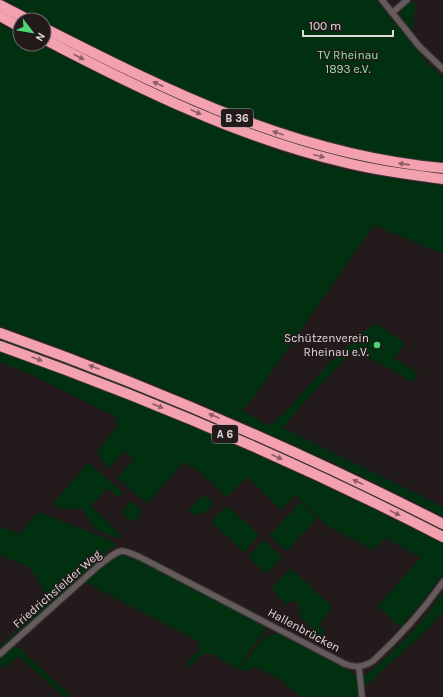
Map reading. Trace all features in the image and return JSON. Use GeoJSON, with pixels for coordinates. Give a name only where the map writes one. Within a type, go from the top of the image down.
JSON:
{"type":"FeatureCollection","features":[{"type":"Feature","properties":{"kind":"highway"},"geometry":{"type":"LineString","coordinates":[[0,5],[14,12]]}},
{"type":"Feature","properties":{"kind":"highway"},"geometry":{"type":"LineString","coordinates":[[0,16],[12,23]]}},
{"type":"Feature","properties":{"kind":"highway","name":"B 36"},"geometry":{"type":"LineString","coordinates":[[52,32],[109,61],[180,94],[260,127],[335,150],[403,164],[443,168]]}},
{"type":"Feature","properties":{"kind":"highway","name":"B 36"},"geometry":{"type":"LineString","coordinates":[[52,43],[116,76],[204,116],[255,136],[348,164],[443,179]]}},
{"type":"Feature","properties":{"kind":"highway","name":"A 6"},"geometry":{"type":"LineString","coordinates":[[0,333],[132,382],[223,420],[320,463],[443,524]]}},
{"type":"Feature","properties":{"kind":"highway","name":"A 6"},"geometry":{"type":"LineString","coordinates":[[0,346],[135,396],[206,426],[329,481],[443,538]]}},
{"type":"Feature","properties":{"kind":"street"},"geometry":{"type":"LineString","coordinates":[[382,0],[419,46],[443,69]]}},
{"type":"Feature","properties":{"kind":"street"},"geometry":{"type":"LineString","coordinates":[[392,13],[407,0]]}},
{"type":"Feature","properties":{"kind":"street","name":"Friedrichsfelder Weg"},"geometry":{"type":"LineString","coordinates":[[0,654],[97,566],[114,554],[122,551],[132,553]]}},
{"type":"Feature","properties":{"kind":"street","name":"Hallenbrücken"},"geometry":{"type":"LineString","coordinates":[[132,553],[345,664],[352,667],[359,667]]}},
{"type":"Feature","properties":{"kind":"street"},"geometry":{"type":"LineString","coordinates":[[362,697],[359,667],[373,661],[382,653],[414,620],[443,582]]}},
{"type":"Feature","properties":{"kind":"green space","name":"TV Rheinau 1893 e.V."},"geometry":{"type":"Polygon","coordinates":[[[5,0],[376,0],[428,64],[443,77],[443,162],[384,154],[327,141],[271,124],[216,103],[109,54],[52,24],[52,12],[28,12],[5,0]]]}},
{"type":"Feature","properties":{"kind":"green space"},"geometry":{"type":"Polygon","coordinates":[[[411,1],[415,4],[413,30],[400,15],[402,9],[411,1]]]}},
{"type":"Feature","properties":{"kind":"green space"},"geometry":{"type":"Polygon","coordinates":[[[0,24],[12,31],[12,52],[52,52],[52,50],[123,86],[198,120],[278,151],[332,167],[370,175],[443,186],[443,254],[374,225],[254,397],[242,410],[268,426],[272,424],[289,408],[324,369],[375,323],[405,343],[394,360],[398,360],[418,374],[412,382],[389,368],[353,350],[299,408],[283,428],[443,507],[443,516],[320,456],[215,410],[93,360],[0,326],[0,24]]]}},
{"type":"Feature","properties":{"kind":"green space"},"geometry":{"type":"Polygon","coordinates":[[[52,36],[160,90],[396,167],[443,173],[443,175],[388,168],[303,147],[230,122],[123,75],[52,38],[52,36]]]}},
{"type":"Feature","properties":{"kind":"green space"},"geometry":{"type":"Polygon","coordinates":[[[0,337],[97,373],[288,453],[443,528],[443,532],[111,382],[0,341],[0,337]]]}},
{"type":"Feature","properties":{"kind":"green space"},"geometry":{"type":"Polygon","coordinates":[[[0,352],[169,417],[280,465],[389,517],[443,544],[443,573],[401,627],[378,606],[421,557],[385,538],[373,550],[328,526],[295,495],[281,510],[247,477],[227,497],[200,472],[184,462],[147,504],[117,478],[134,459],[125,451],[108,469],[97,452],[116,428],[117,417],[26,372],[0,362],[0,352]]]}},
{"type":"Feature","properties":{"kind":"green space"},"geometry":{"type":"Polygon","coordinates":[[[88,463],[122,493],[118,497],[107,488],[91,506],[122,536],[117,538],[94,529],[82,508],[62,509],[53,504],[88,463]]]}},
{"type":"Feature","properties":{"kind":"green space"},"geometry":{"type":"Polygon","coordinates":[[[204,495],[213,503],[206,512],[195,515],[189,510],[204,495]]]}},
{"type":"Feature","properties":{"kind":"green space"},"geometry":{"type":"Polygon","coordinates":[[[131,501],[141,511],[140,515],[133,521],[127,519],[121,512],[131,501]]]}},
{"type":"Feature","properties":{"kind":"green space"},"geometry":{"type":"Polygon","coordinates":[[[300,502],[317,518],[287,551],[270,536],[300,502]]]}},
{"type":"Feature","properties":{"kind":"green space"},"geometry":{"type":"Polygon","coordinates":[[[226,507],[228,507],[258,534],[258,536],[244,552],[211,522],[226,507]]]}},
{"type":"Feature","properties":{"kind":"green space"},"geometry":{"type":"Polygon","coordinates":[[[38,512],[108,539],[117,545],[109,549],[93,566],[0,651],[0,646],[51,601],[29,567],[0,555],[0,527],[20,534],[38,512]]]}},
{"type":"Feature","properties":{"kind":"green space"},"geometry":{"type":"Polygon","coordinates":[[[264,540],[282,557],[266,574],[248,557],[264,540]]]}},
{"type":"Feature","properties":{"kind":"green space"},"geometry":{"type":"Polygon","coordinates":[[[127,555],[264,624],[265,631],[246,657],[242,667],[263,639],[272,634],[282,634],[353,673],[357,677],[360,697],[300,697],[281,680],[256,667],[246,671],[234,667],[211,653],[204,653],[189,667],[187,663],[200,650],[198,641],[85,582],[104,564],[115,557],[127,555]]]}},
{"type":"Feature","properties":{"kind":"green space"},"geometry":{"type":"Polygon","coordinates":[[[290,568],[333,607],[319,624],[324,630],[321,637],[311,634],[311,627],[298,615],[301,613],[298,610],[301,607],[294,600],[286,605],[272,589],[290,568]]]}},
{"type":"Feature","properties":{"kind":"green space"},"geometry":{"type":"Polygon","coordinates":[[[443,592],[443,612],[427,630],[362,689],[361,677],[367,674],[403,642],[426,616],[443,592]]]}},
{"type":"Feature","properties":{"kind":"green space"},"geometry":{"type":"Polygon","coordinates":[[[14,644],[72,697],[64,697],[19,656],[4,668],[1,667],[0,656],[14,644]]]}},
{"type":"Feature","properties":{"kind":"place","name":"Schützenverein Rheinau e.V."},"geometry":{"type":"Point","coordinates":[377,345]}}]}
